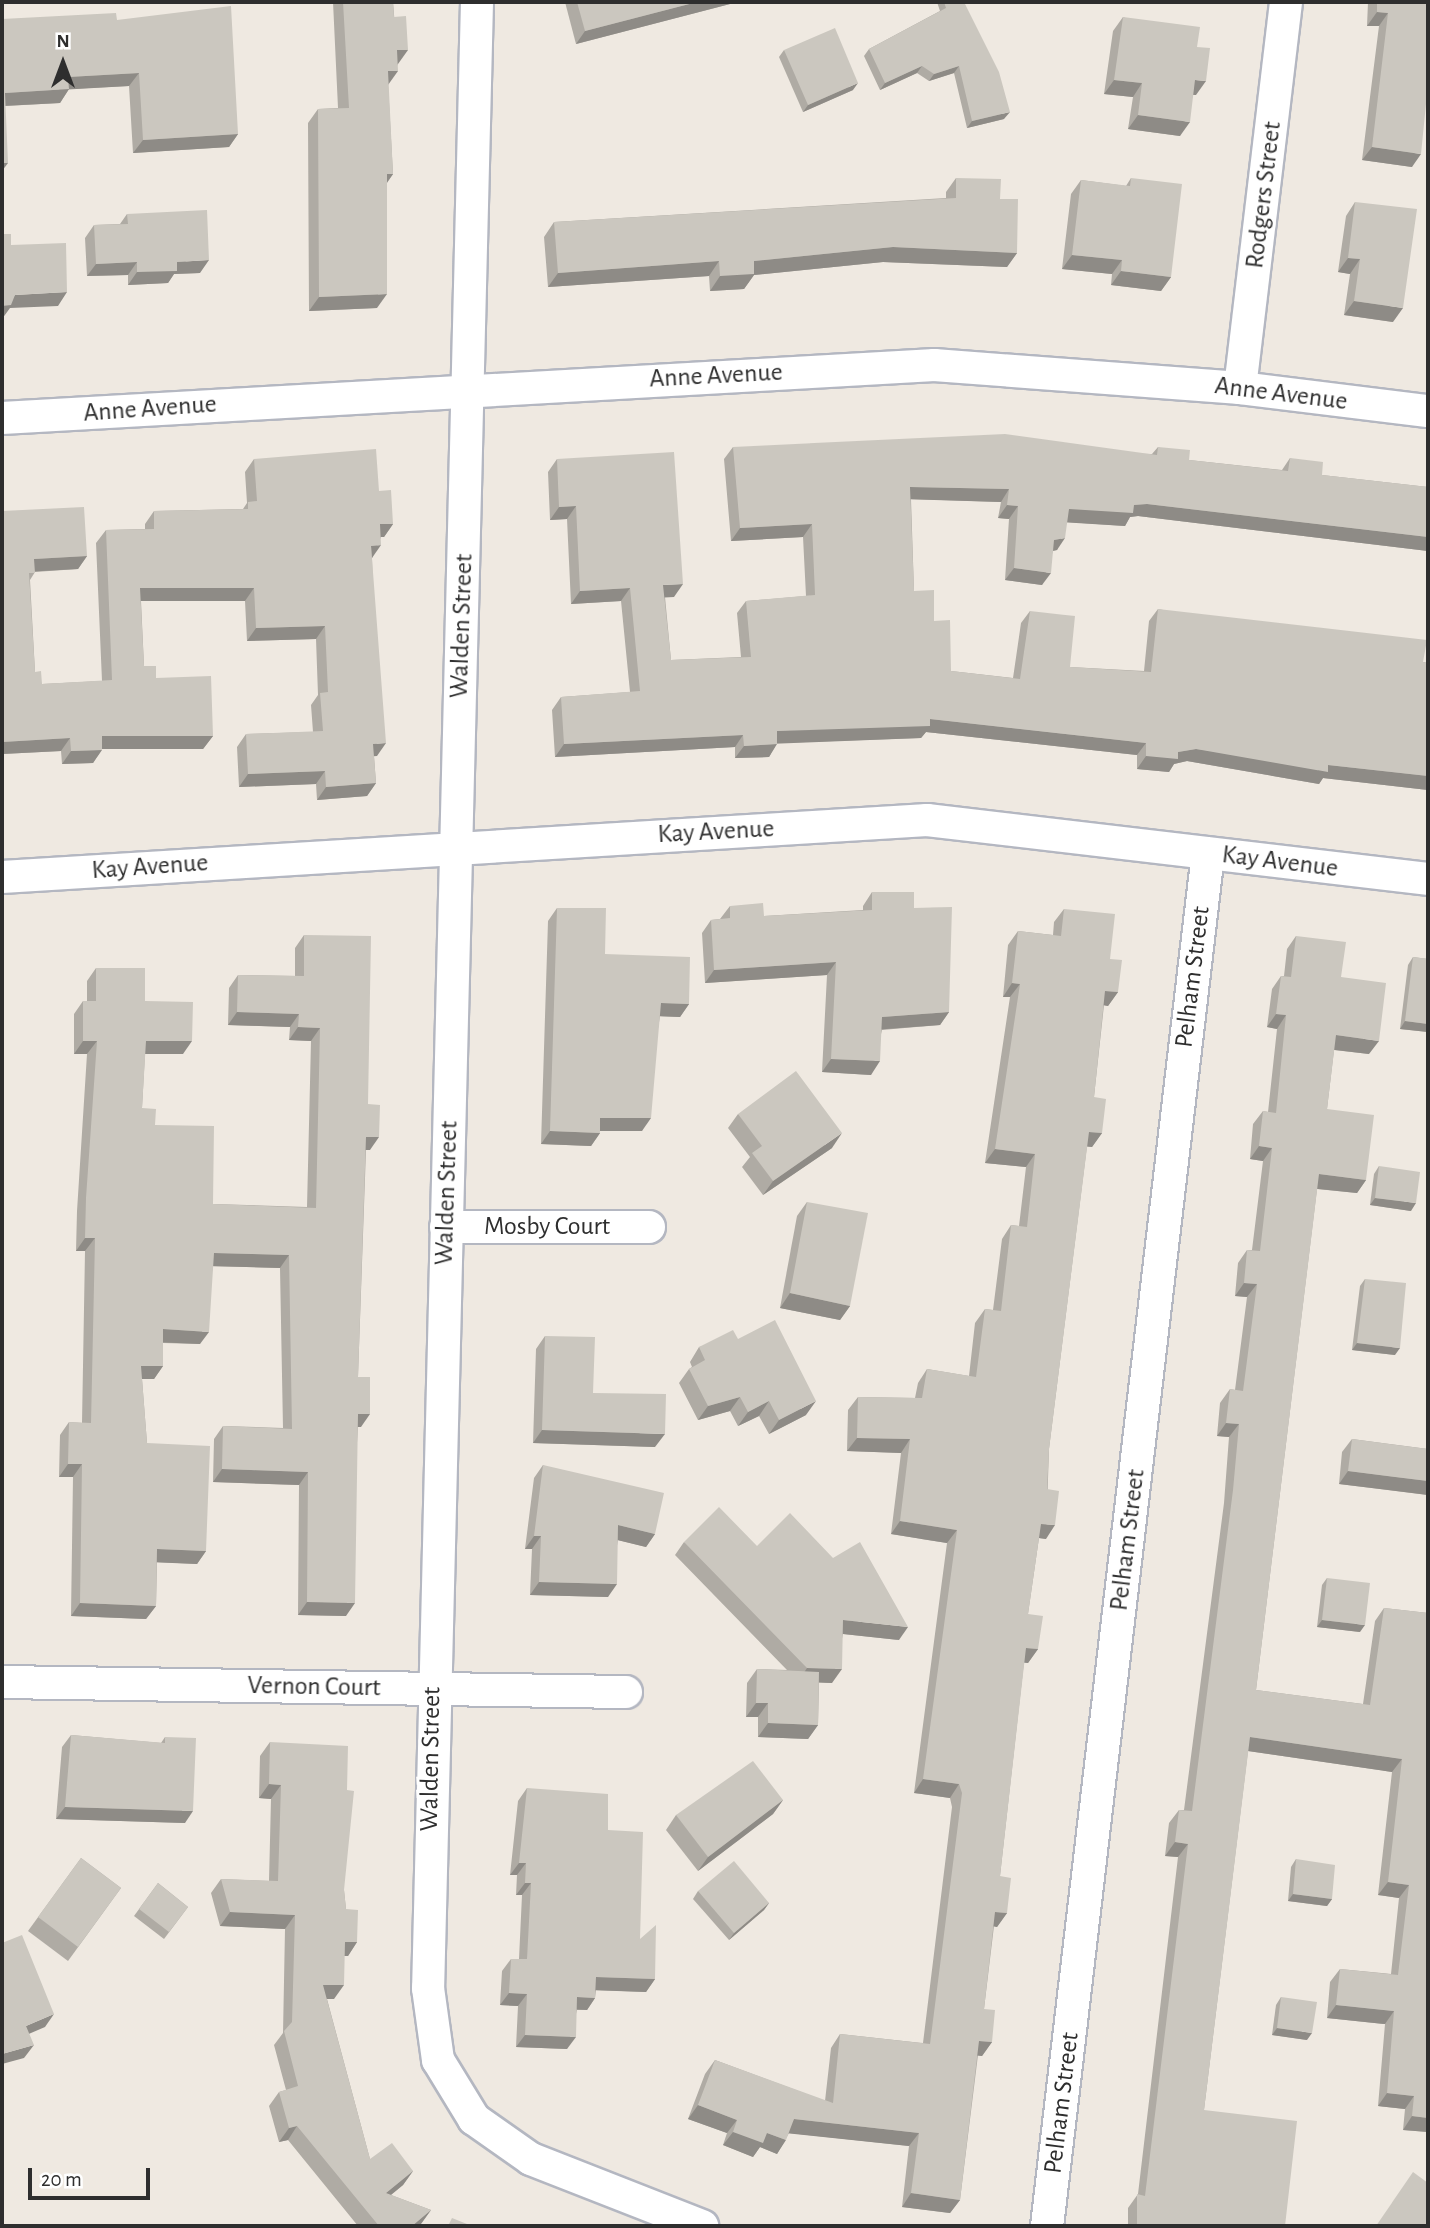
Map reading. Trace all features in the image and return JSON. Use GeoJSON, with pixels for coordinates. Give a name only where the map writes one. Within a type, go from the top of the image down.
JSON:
{"type":"FeatureCollection","features":[{"type":"Feature","properties":{"kind":"street","name":"Walden Street"},"geometry":{"type":"LineString","coordinates":[[477,2],[470,388],[432,1689],[428,1987],[438,2060],[474,2119],[531,2159],[621,2213],[702,2226]]}},
{"type":"Feature","properties":{"kind":"street","name":"Rodgers Street"},"geometry":{"type":"LineString","coordinates":[[1240,388],[1286,2]]}},
{"type":"Feature","properties":{"kind":"street","name":"Anne Avenue"},"geometry":{"type":"LineString","coordinates":[[2,418],[470,388],[934,365],[1240,388],[1428,411]]}},
{"type":"Feature","properties":{"kind":"street","name":"Kay Avenue"},"geometry":{"type":"LineString","coordinates":[[2,877],[455,846],[927,820],[1428,879]]}},
{"type":"Feature","properties":{"kind":"street","name":"Pelham Street"},"geometry":{"type":"LineString","coordinates":[[1047,2226],[1208,853]]}},
{"type":"Feature","properties":{"kind":"street","name":"Mosby Court"},"geometry":{"type":"LineString","coordinates":[[446,1227],[649,1227]]}},
{"type":"Feature","properties":{"kind":"street","name":"Vernon Court"},"geometry":{"type":"LineString","coordinates":[[2,1682],[626,1692]]}},
{"type":"Feature","properties":{"kind":"building"},"geometry":{"type":"Polygon","coordinates":[[[343,2],[393,2],[394,17],[406,16],[408,50],[397,50],[398,71],[388,71],[393,174],[387,174],[387,294],[319,297],[318,109],[349,108],[343,2]]]}},
{"type":"Feature","properties":{"kind":"building"},"geometry":{"type":"Polygon","coordinates":[[[577,2],[697,2],[585,31],[577,2]]]}},
{"type":"Feature","properties":{"kind":"building"},"geometry":{"type":"Polygon","coordinates":[[[944,2],[964,2],[999,72],[1010,112],[972,121],[959,66],[934,74],[922,66],[885,83],[869,49],[946,8],[944,2]]]}},
{"type":"Feature","properties":{"kind":"building"},"geometry":{"type":"Polygon","coordinates":[[[1377,2],[1428,2],[1428,84],[1421,154],[1372,147],[1388,13],[1377,12],[1377,2]]]}},
{"type":"Feature","properties":{"kind":"building"},"geometry":{"type":"Polygon","coordinates":[[[231,6],[238,134],[143,140],[139,73],[68,77],[69,89],[5,93],[8,163],[2,163],[2,19],[116,13],[117,20],[231,6]]]}},
{"type":"Feature","properties":{"kind":"building"},"geometry":{"type":"Polygon","coordinates":[[[1123,17],[1200,27],[1197,47],[1210,48],[1206,81],[1195,80],[1190,122],[1138,115],[1142,83],[1114,80],[1123,17]]]}},
{"type":"Feature","properties":{"kind":"building"},"geometry":{"type":"Polygon","coordinates":[[[835,28],[858,83],[808,105],[784,50],[835,28]]]}},
{"type":"Feature","properties":{"kind":"building"},"geometry":{"type":"Polygon","coordinates":[[[956,178],[1001,179],[1000,199],[1018,199],[1017,253],[893,247],[754,261],[754,274],[720,276],[719,261],[558,273],[554,222],[956,198],[956,178]]]}},
{"type":"Feature","properties":{"kind":"building"},"geometry":{"type":"Polygon","coordinates":[[[1131,178],[1182,184],[1171,277],[1121,271],[1122,260],[1072,255],[1081,180],[1130,186],[1131,178]]]}},
{"type":"Feature","properties":{"kind":"building"},"geometry":{"type":"Polygon","coordinates":[[[2,200],[4,234],[11,234],[11,245],[66,243],[67,292],[15,295],[11,305],[2,306],[2,200]]]}},
{"type":"Feature","properties":{"kind":"building"},"geometry":{"type":"Polygon","coordinates":[[[1355,202],[1417,209],[1403,308],[1354,301],[1360,259],[1348,258],[1355,202]]]}},
{"type":"Feature","properties":{"kind":"building"},"geometry":{"type":"Polygon","coordinates":[[[207,210],[209,260],[177,262],[177,271],[137,272],[137,262],[96,264],[94,225],[128,224],[127,214],[207,210]]]}},
{"type":"Feature","properties":{"kind":"building"},"geometry":{"type":"Polygon","coordinates":[[[1005,434],[1157,455],[1158,447],[1190,450],[1189,460],[1288,471],[1290,458],[1323,462],[1322,475],[1428,487],[1428,537],[1147,504],[1134,505],[1133,513],[1069,509],[1065,538],[1054,540],[1051,573],[1014,568],[1018,506],[1007,505],[1009,489],[910,487],[914,591],[934,590],[934,621],[950,620],[951,671],[1020,679],[1030,611],[1075,616],[1070,667],[1151,672],[1158,609],[1427,640],[1423,662],[1428,663],[1428,776],[1328,765],[1328,772],[1196,749],[1178,752],[1178,759],[1146,756],[1146,743],[930,719],[930,726],[777,731],[777,744],[744,746],[743,735],[564,744],[561,697],[640,691],[630,588],[580,591],[576,506],[559,507],[557,459],[674,452],[683,584],[663,585],[671,660],[751,657],[746,601],[815,595],[812,524],[740,528],[733,447],[1005,434]]]}},
{"type":"Feature","properties":{"kind":"building"},"geometry":{"type":"Polygon","coordinates":[[[376,449],[379,491],[391,490],[393,524],[380,524],[381,545],[371,546],[386,743],[373,744],[376,783],[326,787],[325,771],[248,774],[246,734],[323,731],[320,693],[328,692],[325,626],[256,628],[254,588],[140,588],[144,666],[156,666],[156,678],[211,676],[213,736],[102,736],[102,750],[71,751],[70,738],[2,742],[2,511],[84,507],[87,556],[34,559],[35,573],[29,573],[35,672],[41,671],[42,684],[112,680],[106,530],[154,529],[154,511],[248,509],[248,502],[257,501],[254,459],[376,449]]]}},
{"type":"Feature","properties":{"kind":"building"},"geometry":{"type":"Polygon","coordinates":[[[872,892],[914,892],[914,908],[952,907],[949,1012],[882,1017],[880,1061],[831,1059],[836,962],[714,970],[711,920],[730,918],[730,906],[763,903],[764,916],[872,910],[872,892]]]}},
{"type":"Feature","properties":{"kind":"building"},"geometry":{"type":"Polygon","coordinates":[[[557,908],[606,908],[605,954],[690,957],[689,1004],[661,1003],[651,1118],[600,1118],[600,1133],[550,1131],[557,908]]]}},
{"type":"Feature","properties":{"kind":"building"},"geometry":{"type":"Polygon","coordinates":[[[1064,909],[1115,914],[1110,959],[1122,960],[1118,992],[1105,991],[1094,1097],[1106,1099],[1102,1133],[1089,1132],[1049,1449],[1047,1489],[1059,1491],[1055,1525],[1041,1524],[1028,1614],[1043,1616],[1038,1649],[1026,1648],[1000,1876],[1011,1878],[1007,1913],[995,1912],[984,2009],[995,2010],[992,2042],[979,2041],[960,2200],[911,2193],[919,2133],[794,2119],[786,2140],[767,2133],[763,2143],[733,2132],[737,2120],[698,2105],[715,2060],[833,2103],[840,2034],[930,2044],[962,1793],[959,1784],[923,1779],[957,1530],[900,1521],[910,1439],[857,1438],[858,1397],[922,1398],[927,1369],[976,1377],[985,1309],[1001,1311],[1011,1225],[1027,1227],[1035,1154],[995,1149],[1020,984],[1012,983],[1018,931],[1061,936],[1064,909]]]}},
{"type":"Feature","properties":{"kind":"building"},"geometry":{"type":"Polygon","coordinates":[[[304,935],[371,936],[368,1104],[380,1105],[379,1137],[366,1137],[358,1377],[370,1377],[370,1414],[358,1414],[355,1603],[307,1602],[308,1472],[222,1469],[223,1426],[292,1429],[289,1255],[214,1253],[209,1332],[163,1329],[163,1366],[141,1366],[147,1443],[210,1446],[206,1551],[157,1549],[156,1606],[80,1603],[82,1464],[68,1464],[69,1422],[91,1423],[95,1238],[85,1238],[97,1041],[83,1041],[83,1001],[96,1001],[96,968],[145,968],[145,1001],[193,1002],[192,1041],[146,1041],[142,1108],[156,1109],[155,1125],[214,1126],[213,1204],[316,1208],[320,1028],[298,1027],[299,1014],[237,1012],[238,975],[304,976],[304,935]]]}},
{"type":"Feature","properties":{"kind":"building"},"geometry":{"type":"Polygon","coordinates":[[[1296,936],[1346,942],[1341,977],[1386,983],[1379,1041],[1336,1035],[1327,1109],[1374,1115],[1366,1180],[1319,1174],[1256,1690],[1370,1705],[1384,1608],[1428,1613],[1428,2118],[1412,2116],[1414,2096],[1387,2093],[1394,2011],[1336,2005],[1340,1969],[1398,1975],[1409,1885],[1388,1882],[1402,1759],[1250,1737],[1204,2110],[1297,2121],[1285,2226],[1137,2226],[1137,2194],[1145,2196],[1188,1844],[1175,1842],[1179,1810],[1192,1811],[1233,1490],[1239,1424],[1226,1423],[1230,1389],[1243,1391],[1257,1284],[1244,1283],[1247,1250],[1260,1251],[1272,1148],[1259,1146],[1263,1111],[1276,1113],[1286,1015],[1276,1014],[1281,976],[1291,977],[1296,936]]]}},
{"type":"Feature","properties":{"kind":"building"},"geometry":{"type":"Polygon","coordinates":[[[1413,957],[1428,959],[1428,1024],[1405,1021],[1413,957]]]}},
{"type":"Feature","properties":{"kind":"building"},"geometry":{"type":"Polygon","coordinates":[[[796,1071],[842,1133],[773,1181],[752,1153],[762,1146],[738,1114],[796,1071]]]}},
{"type":"Feature","properties":{"kind":"building"},"geometry":{"type":"Polygon","coordinates":[[[1379,1166],[1420,1172],[1416,1203],[1375,1198],[1379,1166]]]}},
{"type":"Feature","properties":{"kind":"building"},"geometry":{"type":"Polygon","coordinates":[[[807,1202],[868,1213],[850,1306],[790,1293],[807,1202]]]}},
{"type":"Feature","properties":{"kind":"building"},"geometry":{"type":"Polygon","coordinates":[[[1365,1279],[1406,1283],[1400,1348],[1357,1343],[1365,1279]]]}},
{"type":"Feature","properties":{"kind":"building"},"geometry":{"type":"Polygon","coordinates":[[[775,1320],[816,1401],[779,1420],[769,1401],[748,1412],[740,1397],[708,1406],[689,1369],[705,1360],[699,1347],[733,1330],[738,1339],[775,1320]]]}},
{"type":"Feature","properties":{"kind":"building"},"geometry":{"type":"Polygon","coordinates":[[[545,1336],[595,1337],[593,1393],[666,1394],[665,1434],[542,1430],[545,1336]]]}},
{"type":"Feature","properties":{"kind":"building"},"geometry":{"type":"Polygon","coordinates":[[[1352,1439],[1428,1449],[1428,1481],[1348,1471],[1352,1439]]]}},
{"type":"Feature","properties":{"kind":"building"},"geometry":{"type":"Polygon","coordinates":[[[543,1465],[664,1493],[655,1534],[618,1525],[617,1584],[539,1582],[541,1536],[534,1536],[543,1465]]]}},
{"type":"Feature","properties":{"kind":"building"},"geometry":{"type":"Polygon","coordinates":[[[719,1507],[757,1546],[790,1513],[833,1558],[860,1542],[908,1627],[843,1620],[842,1669],[807,1668],[684,1542],[719,1507]]]}},
{"type":"Feature","properties":{"kind":"building"},"geometry":{"type":"Polygon","coordinates":[[[1327,1578],[1370,1583],[1365,1625],[1322,1620],[1327,1578]]]}},
{"type":"Feature","properties":{"kind":"building"},"geometry":{"type":"Polygon","coordinates":[[[757,1669],[819,1672],[818,1725],[768,1723],[768,1703],[756,1703],[757,1669]]]}},
{"type":"Feature","properties":{"kind":"building"},"geometry":{"type":"Polygon","coordinates":[[[71,1735],[165,1743],[165,1737],[196,1738],[193,1811],[65,1807],[71,1735]]]}},
{"type":"Feature","properties":{"kind":"building"},"geometry":{"type":"Polygon","coordinates":[[[270,1742],[348,1746],[347,1790],[354,1791],[344,1890],[346,1909],[358,1910],[357,1942],[345,1942],[344,1985],[323,1985],[370,2159],[392,2143],[413,2171],[386,2193],[431,2210],[412,2226],[379,2226],[297,2126],[289,2128],[279,2092],[298,2086],[284,2031],[292,2022],[295,1915],[230,1912],[221,1879],[278,1881],[281,1785],[269,1784],[270,1742]]]}},
{"type":"Feature","properties":{"kind":"building"},"geometry":{"type":"Polygon","coordinates":[[[753,1761],[783,1800],[708,1857],[676,1815],[753,1761]]]}},
{"type":"Feature","properties":{"kind":"building"},"geometry":{"type":"Polygon","coordinates":[[[527,1788],[608,1794],[608,1830],[643,1832],[640,1939],[656,1925],[655,1979],[596,1977],[595,1998],[577,1997],[576,2037],[525,2035],[527,1994],[509,1993],[511,1959],[527,1959],[531,1883],[525,1883],[526,1863],[519,1863],[527,1788]]]}},
{"type":"Feature","properties":{"kind":"building"},"geometry":{"type":"Polygon","coordinates":[[[81,1858],[121,1888],[78,1947],[38,1917],[81,1858]]]}},
{"type":"Feature","properties":{"kind":"building"},"geometry":{"type":"Polygon","coordinates":[[[1296,1859],[1335,1865],[1332,1899],[1293,1894],[1296,1859]]]}},
{"type":"Feature","properties":{"kind":"building"},"geometry":{"type":"Polygon","coordinates":[[[734,1861],[769,1903],[734,1933],[698,1891],[734,1861]]]}},
{"type":"Feature","properties":{"kind":"building"},"geometry":{"type":"Polygon","coordinates":[[[158,1883],[188,1907],[169,1932],[139,1909],[158,1883]]]}},
{"type":"Feature","properties":{"kind":"building"},"geometry":{"type":"Polygon","coordinates":[[[22,1935],[54,2014],[26,2026],[34,2045],[2,2054],[2,1943],[22,1935]]]}},
{"type":"Feature","properties":{"kind":"building"},"geometry":{"type":"Polygon","coordinates":[[[1281,1997],[1317,2002],[1312,2033],[1277,2028],[1281,1997]]]}},
{"type":"Feature","properties":{"kind":"building"},"geometry":{"type":"Polygon","coordinates":[[[1413,2172],[1428,2183],[1428,2226],[1376,2226],[1413,2172]]]}},
{"type":"Feature","properties":{"kind":"building"},"geometry":{"type":"Polygon","coordinates":[[[452,2218],[472,2226],[448,2226],[452,2218]]]}}]}
